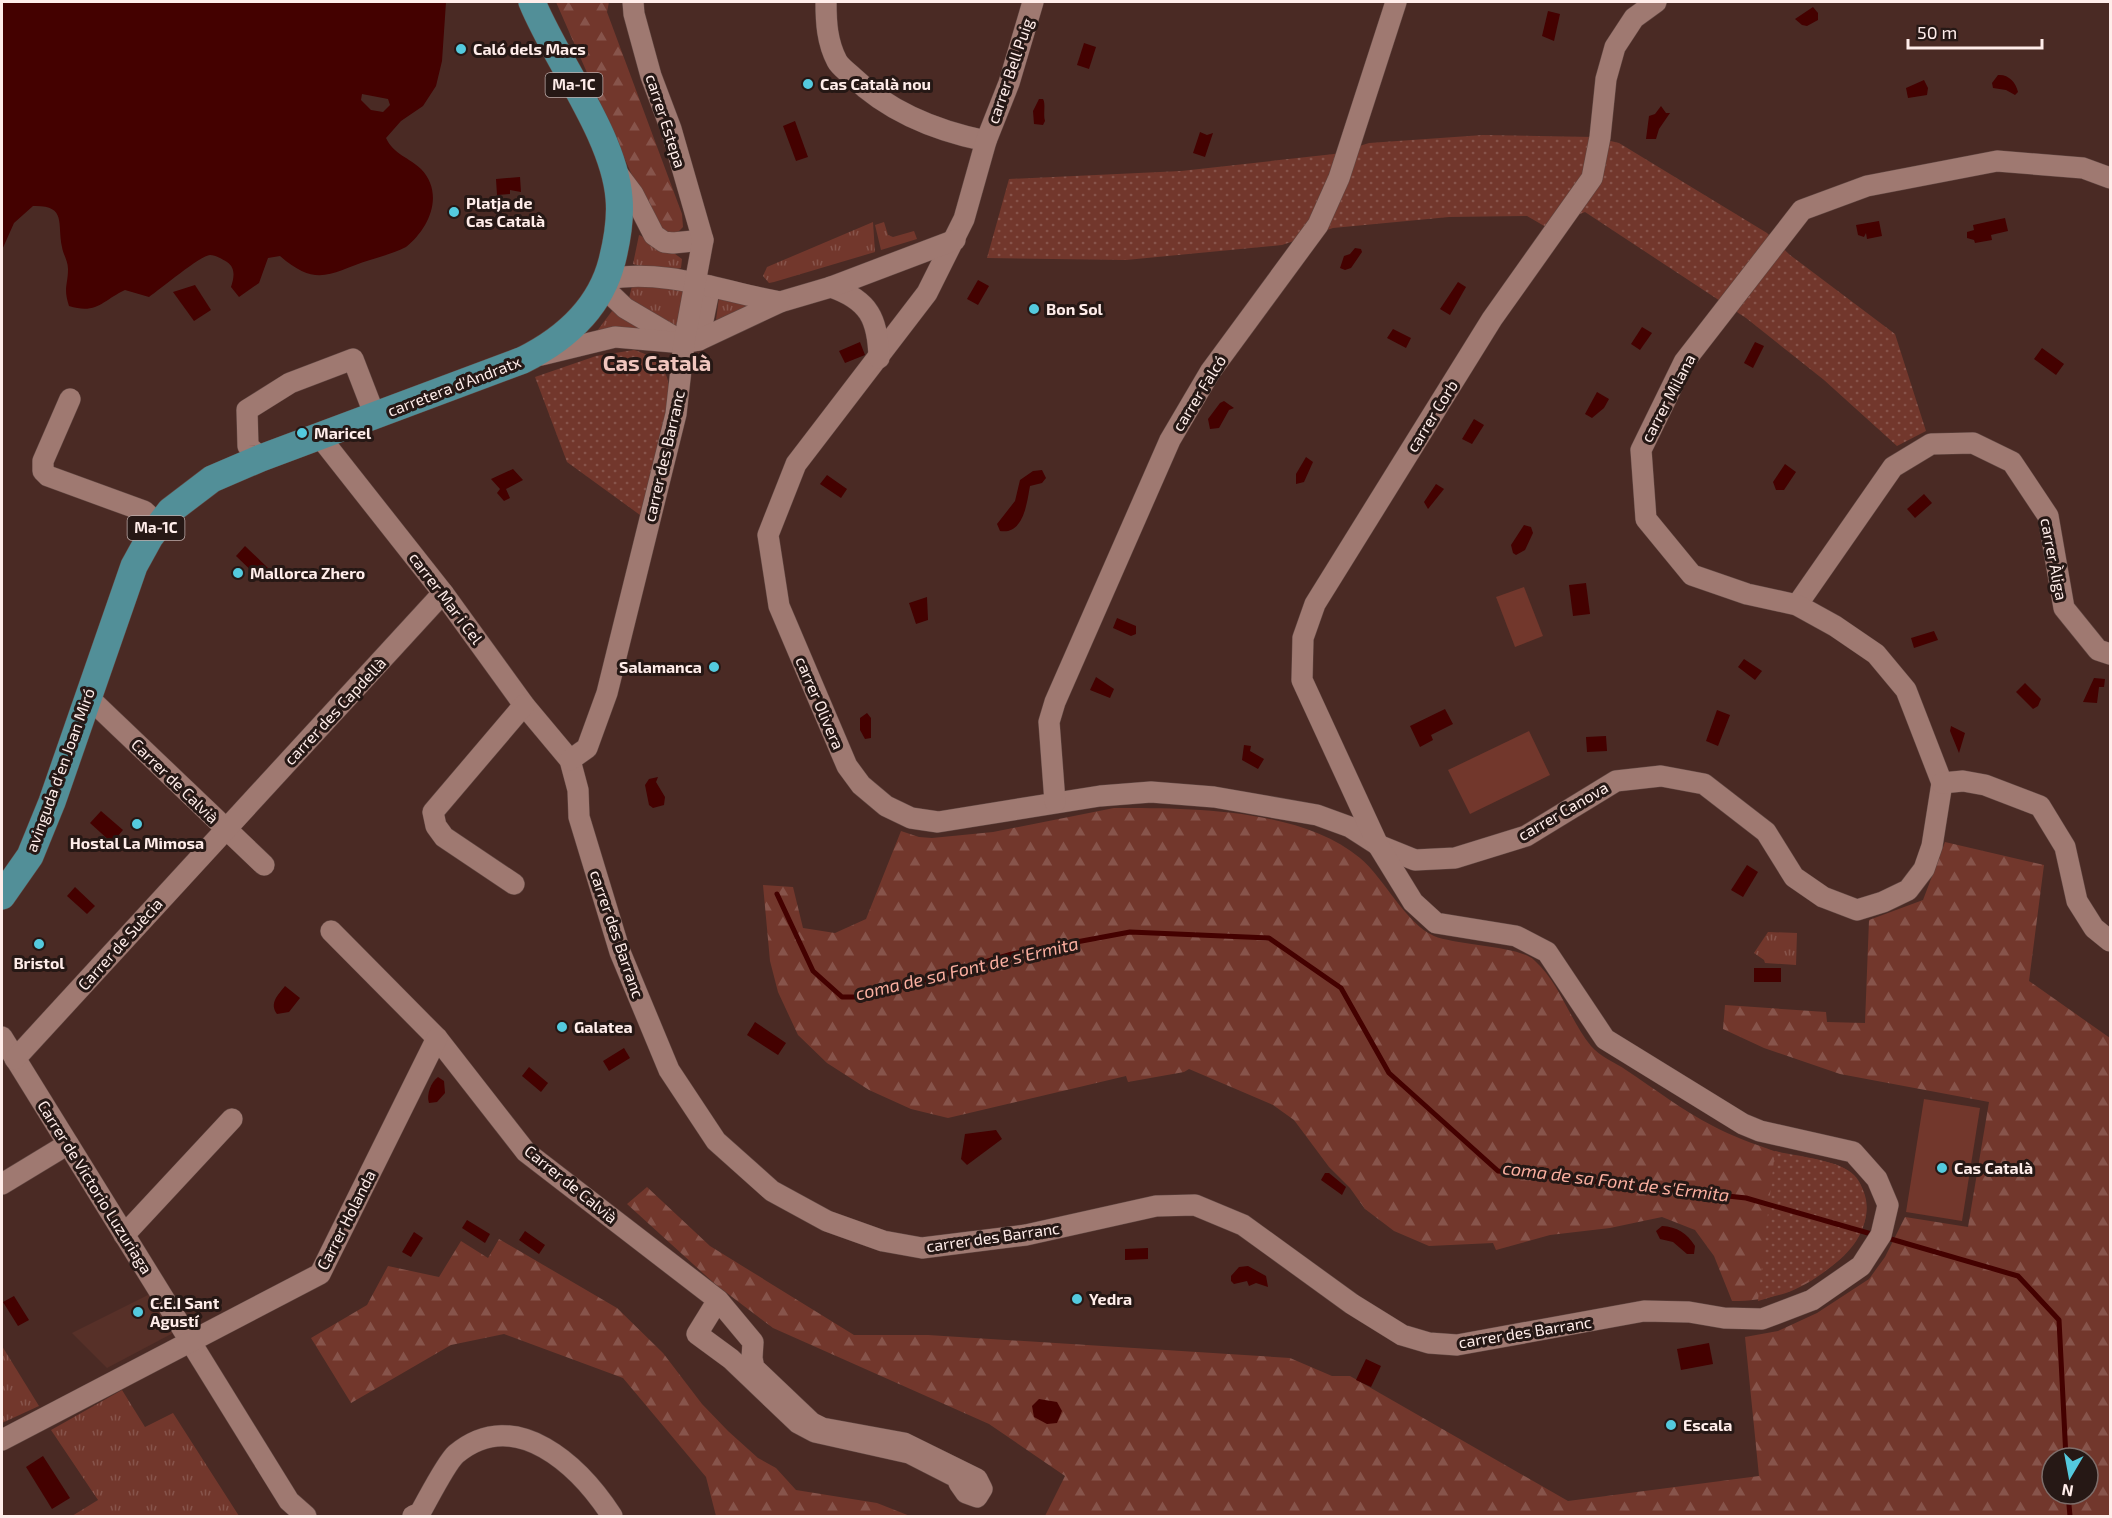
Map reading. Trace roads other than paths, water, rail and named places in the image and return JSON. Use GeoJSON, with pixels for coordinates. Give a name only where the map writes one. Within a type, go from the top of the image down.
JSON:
{"type":"FeatureCollection","features":[{"type":"Feature","properties":{"kind":"main road","name":"carretera d'Andratx"},"geometry":{"type":"LineString","coordinates":[[91,684],[134,566],[158,525],[170,512],[212,479],[261,458],[523,360],[562,338],[587,312],[605,283],[619,228],[619,198],[614,169],[604,143],[532,2]]}},
{"type":"Feature","properties":{"kind":"main road","name":"avinguda d'en Joan Miró"},"geometry":{"type":"LineString","coordinates":[[2,896],[20,873],[33,848],[52,802],[91,684]]}},
{"type":"Feature","properties":{"kind":"street","name":"carrer Estepa"},"geometry":{"type":"LineString","coordinates":[[633,2],[634,14],[651,76],[671,129],[704,240]]}},
{"type":"Feature","properties":{"kind":"street"},"geometry":{"type":"LineString","coordinates":[[826,2],[826,27],[837,62],[865,88],[891,107],[957,135],[986,141]]}},
{"type":"Feature","properties":{"kind":"street","name":"carrer Bell Puig"},"geometry":{"type":"LineString","coordinates":[[986,141],[1009,83],[1032,2]]}},
{"type":"Feature","properties":{"kind":"street","name":"carrer Falcó"},"geometry":{"type":"LineString","coordinates":[[1055,802],[1049,722],[1055,702],[1170,440],[1210,372],[1318,225],[1339,178],[1396,2]]}},
{"type":"Feature","properties":{"kind":"street","name":"carrer Corb"},"geometry":{"type":"LineString","coordinates":[[1378,845],[1302,680],[1303,638],[1315,604],[1492,319],[1592,178],[1600,137],[1606,78],[1616,47],[1634,18],[1656,2]]}},
{"type":"Feature","properties":{"kind":"street","name":"carrer Olivera"},"geometry":{"type":"LineString","coordinates":[[986,141],[964,219],[927,293],[796,464],[768,535],[779,606],[847,766],[861,785],[886,806],[911,818],[938,822],[1009,813],[1055,802],[1151,792],[1214,797],[1317,815],[1350,827],[1378,845]]}},
{"type":"Feature","properties":{"kind":"street","name":"carrer Milana"},"geometry":{"type":"LineString","coordinates":[[1942,783],[1906,690],[1876,654],[1835,626],[1797,605],[1747,594],[1692,575],[1646,519],[1641,450],[1684,362],[1802,210],[1867,186],[1997,161],[2083,168],[2110,178]]}},
{"type":"Feature","properties":{"kind":"street"},"geometry":{"type":"LineString","coordinates":[[614,169],[633,194],[654,235],[664,242],[673,243],[704,240]]}},
{"type":"Feature","properties":{"kind":"street","name":"carrer des Barranc"},"geometry":{"type":"LineString","coordinates":[[704,240],[703,285],[692,341],[607,693],[587,748],[570,760],[578,790],[579,817],[616,941],[669,1070],[716,1141],[772,1191],[827,1221],[883,1241],[922,1248],[1026,1235],[1156,1206],[1195,1205],[1243,1225],[1352,1304],[1402,1335],[1429,1342],[1457,1345],[1644,1311],[1689,1312],[1724,1318],[1762,1319],[1812,1300],[1861,1266],[1881,1235],[1888,1205],[1878,1179],[1853,1152],[1760,1131],[1743,1124],[1605,1039],[1547,952],[1516,936],[1436,923],[1413,902],[1378,845]]}},
{"type":"Feature","properties":{"kind":"street"},"geometry":{"type":"LineString","coordinates":[[523,360],[615,337],[692,341],[780,302],[831,287],[955,240]]}},
{"type":"Feature","properties":{"kind":"street"},"geometry":{"type":"LineString","coordinates":[[692,341],[625,308],[605,283],[630,274],[703,285],[780,302]]}},
{"type":"Feature","properties":{"kind":"street"},"geometry":{"type":"LineString","coordinates":[[831,287],[852,294],[869,311],[878,330],[879,358]]}},
{"type":"Feature","properties":{"kind":"street"},"geometry":{"type":"LineString","coordinates":[[261,458],[248,446],[247,410],[290,383],[353,359],[375,416]]}},
{"type":"Feature","properties":{"kind":"street"},"geometry":{"type":"LineString","coordinates":[[70,399],[42,461],[45,474],[144,512],[158,525]]}},
{"type":"Feature","properties":{"kind":"street","name":"carrer Mar i Cel"},"geometry":{"type":"LineString","coordinates":[[320,436],[443,593],[524,705],[570,760]]}},
{"type":"Feature","properties":{"kind":"street","name":"carrer Àliga"},"geometry":{"type":"LineString","coordinates":[[1797,605],[1893,467],[1931,444],[1973,443],[2012,462],[2048,516],[2064,608],[2098,650],[2110,654]]}},
{"type":"Feature","properties":{"kind":"street","name":"carrer des Capdellà"},"geometry":{"type":"LineString","coordinates":[[225,828],[443,593]]}},
{"type":"Feature","properties":{"kind":"street","name":"Carrer de Calvià"},"geometry":{"type":"LineString","coordinates":[[91,684],[225,828],[264,865]]}},
{"type":"Feature","properties":{"kind":"street"},"geometry":{"type":"LineString","coordinates":[[514,884],[444,837],[436,826],[434,812],[524,705]]}},
{"type":"Feature","properties":{"kind":"street","name":"carrer Canova"},"geometry":{"type":"LineString","coordinates":[[1378,845],[1415,860],[1455,858],[1526,836],[1616,780],[1661,776],[1704,784],[1713,790],[1766,832],[1794,877],[1823,897],[1857,909],[1883,902],[1908,890],[1923,869],[1932,846],[1942,783]]}},
{"type":"Feature","properties":{"kind":"street"},"geometry":{"type":"LineString","coordinates":[[1942,783],[1963,782],[1985,785],[2040,806],[2065,847],[2077,901],[2094,928],[2110,941]]}},
{"type":"Feature","properties":{"kind":"street","name":"Carrer de Suècia"},"geometry":{"type":"LineString","coordinates":[[15,1059],[225,828]]}},
{"type":"Feature","properties":{"kind":"street","name":"Carrer de Calvià"},"geometry":{"type":"LineString","coordinates":[[331,931],[436,1038],[526,1152],[718,1300],[753,1342],[754,1368],[812,1423],[822,1428],[904,1443],[977,1479],[982,1489],[977,1497],[966,1493],[959,1483],[960,1479],[909,1453],[815,1432],[798,1422],[731,1359],[696,1334],[718,1300]]}},
{"type":"Feature","properties":{"kind":"street","name":"Carrer de Victorio Luzuriaga"},"geometry":{"type":"LineString","coordinates":[[2,1037],[289,1501],[306,1516]]}},
{"type":"Feature","properties":{"kind":"street","name":"Carrer Holanda"},"geometry":{"type":"LineString","coordinates":[[2,1440],[320,1274],[436,1038]]}},
{"type":"Feature","properties":{"kind":"street"},"geometry":{"type":"LineString","coordinates":[[124,1235],[232,1119]]}},
{"type":"Feature","properties":{"kind":"street"},"geometry":{"type":"LineString","coordinates":[[2,1184],[68,1144]]}},
{"type":"Feature","properties":{"kind":"street"},"geometry":{"type":"LineString","coordinates":[[412,1516],[420,1513],[455,1455],[481,1440],[514,1435],[556,1453],[591,1485],[612,1516]]}},
{"type":"Feature","properties":{"kind":"waterway","name":"coma de sa Font de s'Ermita"},"geometry":{"type":"LineString","coordinates":[[777,894],[813,971],[842,997],[866,997],[1012,954],[1130,932],[1269,938],[1341,988],[1389,1073],[1498,1171],[1746,1198],[1875,1235]]}},
{"type":"Feature","properties":{"kind":"waterway","name":"coma de sa Font de s'Ermita"},"geometry":{"type":"LineString","coordinates":[[1884,1237],[2018,1276],[2059,1320],[2065,1446]]}},
{"type":"Feature","properties":{"kind":"waterway","name":"coma de sa Font de s'Ermita"},"geometry":{"type":"LineString","coordinates":[[2069,1506],[2070,1516]]}},
{"type":"Feature","properties":{"kind":"place","name":"Caló dels Macs"},"geometry":{"type":"Point","coordinates":[461,49]}},
{"type":"Feature","properties":{"kind":"place","name":"Cas Català nou"},"geometry":{"type":"Point","coordinates":[808,84]}},
{"type":"Feature","properties":{"kind":"place","name":"Platja de Cas Català"},"geometry":{"type":"Point","coordinates":[454,212]}},
{"type":"Feature","properties":{"kind":"place","name":"Bon Sol"},"geometry":{"type":"Point","coordinates":[1034,309]}},
{"type":"Feature","properties":{"kind":"place","name":"Maricel"},"geometry":{"type":"Point","coordinates":[302,433]}},
{"type":"Feature","properties":{"kind":"place","name":"Mallorca Zhero"},"geometry":{"type":"Point","coordinates":[238,573]}},
{"type":"Feature","properties":{"kind":"place","name":"Salamanca"},"geometry":{"type":"Point","coordinates":[714,667]}},
{"type":"Feature","properties":{"kind":"place","name":"Hostal La Mimosa"},"geometry":{"type":"Point","coordinates":[137,824]}},
{"type":"Feature","properties":{"kind":"place","name":"Bristol"},"geometry":{"type":"Point","coordinates":[39,944]}},
{"type":"Feature","properties":{"kind":"place","name":"Galatea"},"geometry":{"type":"Point","coordinates":[562,1027]}},
{"type":"Feature","properties":{"kind":"place","name":"Cas Català"},"geometry":{"type":"Point","coordinates":[1942,1168]}},
{"type":"Feature","properties":{"kind":"place","name":"Yedra"},"geometry":{"type":"Point","coordinates":[1077,1299]}},
{"type":"Feature","properties":{"kind":"place","name":"C.E.I Sant Agustí"},"geometry":{"type":"Point","coordinates":[138,1312]}},
{"type":"Feature","properties":{"kind":"place","name":"Escala"},"geometry":{"type":"Point","coordinates":[1671,1425]}},
{"type":"Feature","properties":{"kind":"district","name":"Cas Català"},"geometry":{"type":"Point","coordinates":[657,363]}}]}
